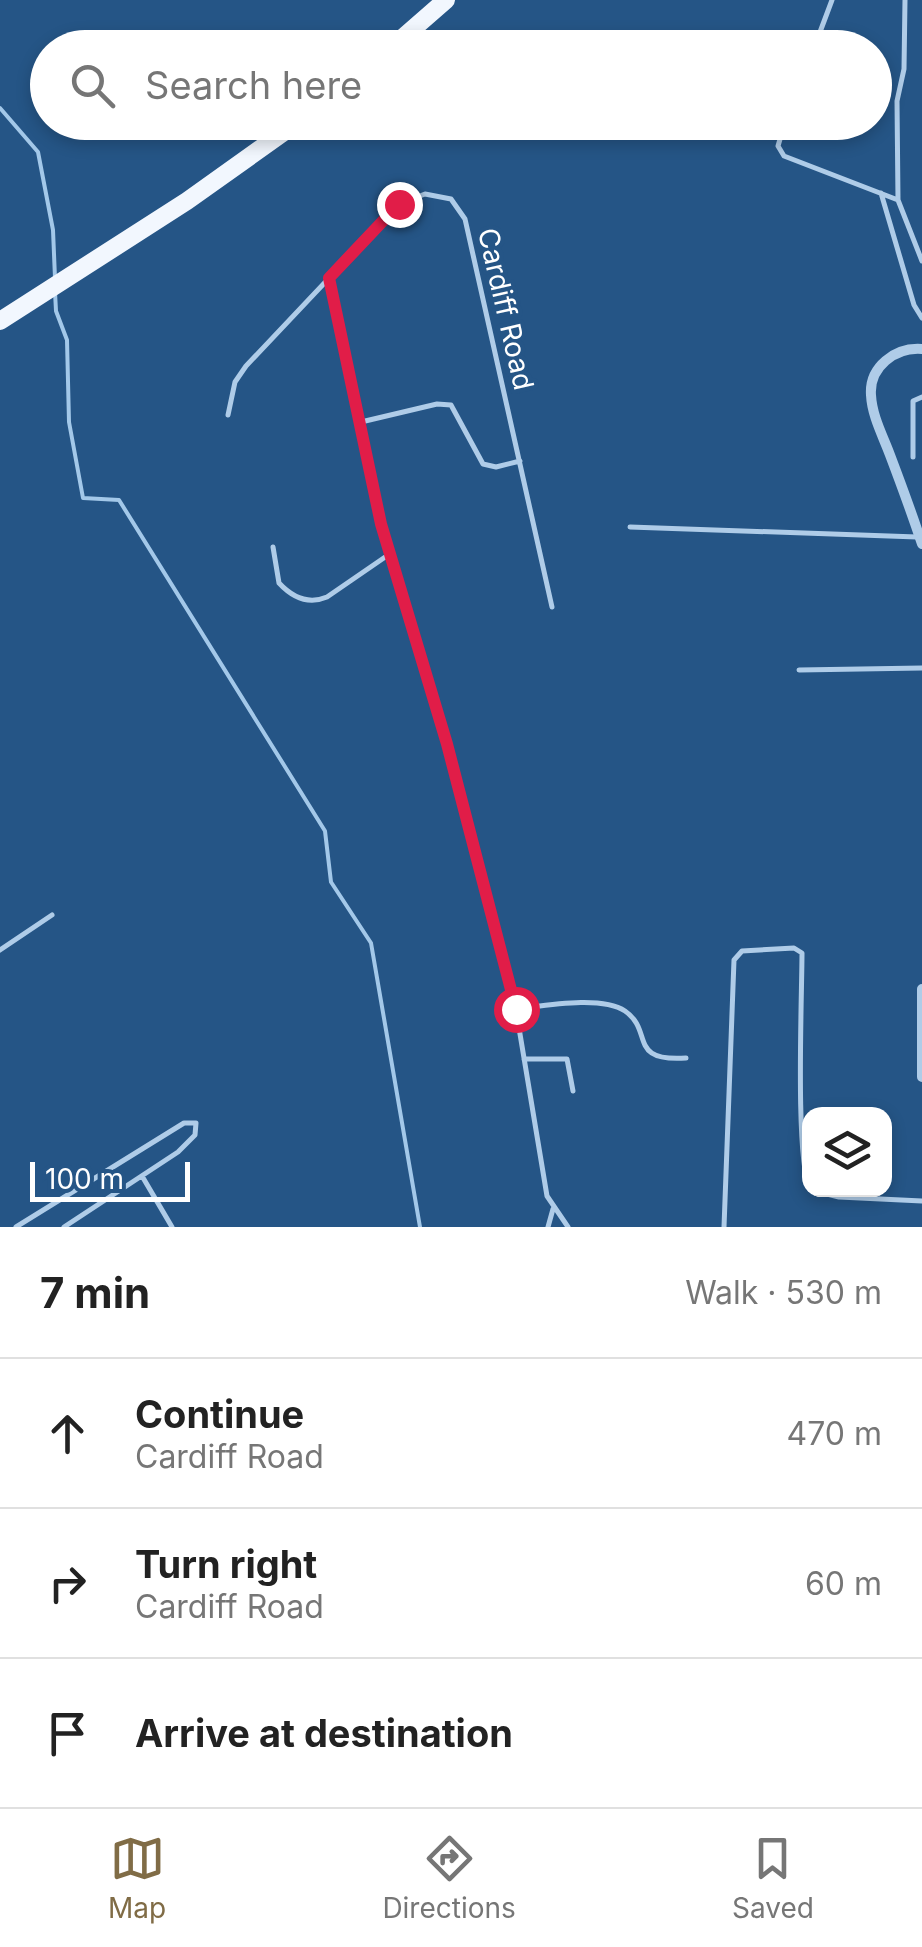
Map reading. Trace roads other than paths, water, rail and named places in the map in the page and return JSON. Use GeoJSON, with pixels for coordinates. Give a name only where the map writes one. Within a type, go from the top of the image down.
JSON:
{"type":"FeatureCollection","features":[{"type":"Feature","properties":{"kind":"main road"},"geometry":{"type":"LineString","coordinates":[[412,30],[446,0]]}},
{"type":"Feature","properties":{"kind":"main road"},"geometry":{"type":"LineString","coordinates":[[0,322],[272,140]]}},
{"type":"Feature","properties":{"kind":"street"},"geometry":{"type":"LineString","coordinates":[[921,540],[870,392],[873,378],[884,362],[908,349],[922,348]]}},
{"type":"Feature","properties":{"kind":"street"},"geometry":{"type":"LineString","coordinates":[[922,989],[922,1077]]}},
{"type":"Feature","properties":{"kind":"lane"},"geometry":{"type":"LineString","coordinates":[[821,30],[832,0]]}},
{"type":"Feature","properties":{"kind":"lane"},"geometry":{"type":"LineString","coordinates":[[904,0],[904,69],[896,101],[898,200],[922,261]]}},
{"type":"Feature","properties":{"kind":"lane"},"geometry":{"type":"LineString","coordinates":[[780,140],[778,146],[784,156],[898,200]]}},
{"type":"Feature","properties":{"kind":"lane"},"geometry":{"type":"LineString","coordinates":[[881,193],[914,305],[922,318]]}},
{"type":"Feature","properties":{"kind":"lane","name":"Cardiff Road"},"geometry":{"type":"LineString","coordinates":[[329,278],[399,204],[416,196],[434,194],[457,204],[465,219],[552,606]]}},
{"type":"Feature","properties":{"kind":"lane"},"geometry":{"type":"LineString","coordinates":[[228,415],[240,374],[329,278]]}},
{"type":"Feature","properties":{"kind":"lane"},"geometry":{"type":"LineString","coordinates":[[329,278],[376,506],[447,744],[516,1009],[541,1171],[553,1209],[568,1227]]}},
{"type":"Feature","properties":{"kind":"lane"},"geometry":{"type":"LineString","coordinates":[[913,457],[913,401],[922,397]]}},
{"type":"Feature","properties":{"kind":"lane"},"geometry":{"type":"LineString","coordinates":[[360,422],[437,404],[452,405],[484,464],[496,467],[520,461]]}},
{"type":"Feature","properties":{"kind":"lane"},"geometry":{"type":"LineString","coordinates":[[630,528],[921,540]]}},
{"type":"Feature","properties":{"kind":"lane"},"geometry":{"type":"LineString","coordinates":[[273,546],[280,583],[296,596],[315,601],[392,553]]}},
{"type":"Feature","properties":{"kind":"lane"},"geometry":{"type":"LineString","coordinates":[[799,670],[922,668]]}},
{"type":"Feature","properties":{"kind":"lane"},"geometry":{"type":"LineString","coordinates":[[0,950],[52,915]]}},
{"type":"Feature","properties":{"kind":"lane"},"geometry":{"type":"LineString","coordinates":[[724,1227],[737,952],[794,948],[802,953],[803,1107]]}},
{"type":"Feature","properties":{"kind":"lane"},"geometry":{"type":"LineString","coordinates":[[516,1009],[566,1004],[611,1006],[627,1012],[646,1048],[654,1055],[664,1059],[686,1058]]}},
{"type":"Feature","properties":{"kind":"lane"},"geometry":{"type":"LineString","coordinates":[[524,1059],[567,1059],[573,1091]]}},
{"type":"Feature","properties":{"kind":"lane"},"geometry":{"type":"LineString","coordinates":[[16,1227],[184,1123],[196,1123],[198,1131],[194,1138],[64,1227]]}},
{"type":"Feature","properties":{"kind":"lane"},"geometry":{"type":"LineString","coordinates":[[142,1176],[172,1227]]}},
{"type":"Feature","properties":{"kind":"lane"},"geometry":{"type":"LineString","coordinates":[[838,1197],[922,1201]]}},
{"type":"Feature","properties":{"kind":"lane"},"geometry":{"type":"LineString","coordinates":[[548,1227],[553,1209]]}},
{"type":"Feature","properties":{"kind":"waterway"},"geometry":{"type":"LineString","coordinates":[[0,108],[38,152],[53,230],[55,278]]}},
{"type":"Feature","properties":{"kind":"waterway"},"geometry":{"type":"LineString","coordinates":[[55,292],[56,311],[67,340],[69,422],[83,498],[119,500],[325,831],[331,882],[371,943],[420,1227]]}}]}
